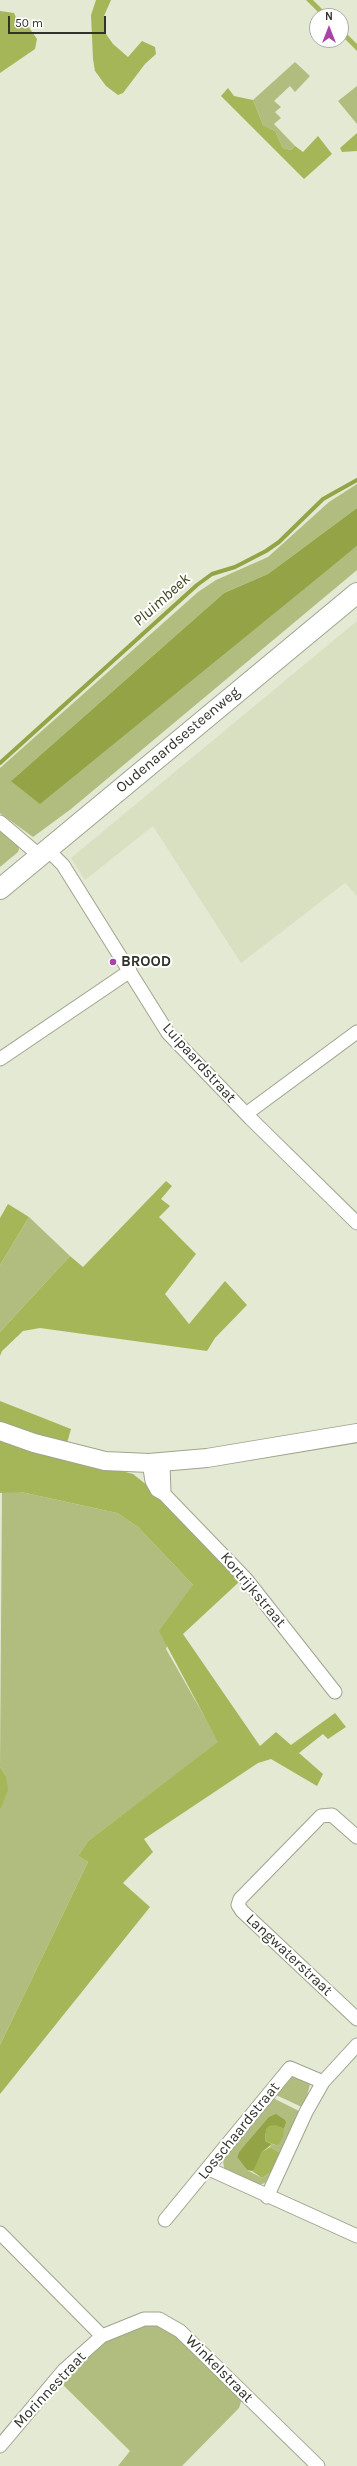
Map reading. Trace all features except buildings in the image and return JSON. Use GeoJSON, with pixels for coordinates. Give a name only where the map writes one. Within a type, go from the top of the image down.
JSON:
{"type":"FeatureCollection","features":[{"type":"Feature","properties":{"kind":"main road","name":"Oudenaardsesteenweg"},"geometry":{"type":"LineString","coordinates":[[0,889],[357,593]]}},
{"type":"Feature","properties":{"kind":"main road"},"geometry":{"type":"LineString","coordinates":[[0,1431],[105,1461],[156,1463],[207,1458],[357,1433]]}},
{"type":"Feature","properties":{"kind":"street","name":"Luipaardstraat"},"geometry":{"type":"LineString","coordinates":[[0,822],[63,865],[168,1033],[246,1114],[357,1223]]}},
{"type":"Feature","properties":{"kind":"street"},"geometry":{"type":"LineString","coordinates":[[0,1059],[130,971]]}},
{"type":"Feature","properties":{"kind":"street","name":"Luipaardstraat"},"geometry":{"type":"LineString","coordinates":[[246,1114],[357,1032]]}},
{"type":"Feature","properties":{"kind":"street","name":"Kortrijkstraat"},"geometry":{"type":"LineString","coordinates":[[156,1463],[153,1486],[156,1490],[164,1494],[246,1579],[335,1692]]}},
{"type":"Feature","properties":{"kind":"street","name":"Langwaterstraat"},"geometry":{"type":"LineString","coordinates":[[357,1837],[332,1815],[321,1816],[240,1899],[238,1905],[357,2019]]}},
{"type":"Feature","properties":{"kind":"street"},"geometry":{"type":"LineString","coordinates":[[267,2197],[306,2112],[323,2082],[357,2045]]}},
{"type":"Feature","properties":{"kind":"street","name":"Losschaardstraat"},"geometry":{"type":"LineString","coordinates":[[165,2220],[209,2169],[290,2068],[323,2082]]}},
{"type":"Feature","properties":{"kind":"street"},"geometry":{"type":"LineString","coordinates":[[209,2169],[267,2197],[357,2236]]}},
{"type":"Feature","properties":{"kind":"street"},"geometry":{"type":"LineString","coordinates":[[0,2233],[102,2336]]}},
{"type":"Feature","properties":{"kind":"street","name":"Winkelstraat"},"geometry":{"type":"LineString","coordinates":[[102,2336],[144,2319],[159,2319],[168,2323],[180,2331],[318,2466]]}},
{"type":"Feature","properties":{"kind":"street","name":"Morinnestraat"},"geometry":{"type":"LineString","coordinates":[[0,2446],[64,2370],[102,2336]]}},
{"type":"Feature","properties":{"kind":"shaded area"},"geometry":{"type":"Polygon","coordinates":[[[96,0],[111,0],[104,16],[106,34],[113,44],[128,57],[142,41],[155,47],[156,54],[145,64],[123,93],[118,95],[106,86],[95,71],[91,15],[96,0]]]}},
{"type":"Feature","properties":{"kind":"shaded area"},"geometry":{"type":"Polygon","coordinates":[[[306,0],[313,0],[321,8],[314,8],[306,0]]]}},
{"type":"Feature","properties":{"kind":"shaded area"},"geometry":{"type":"Polygon","coordinates":[[[0,11],[14,13],[20,26],[28,26],[37,39],[35,49],[0,73],[0,11]]]}},
{"type":"Feature","properties":{"kind":"shaded area"},"geometry":{"type":"Polygon","coordinates":[[[349,36],[357,44],[357,51],[349,43],[349,36]]]}},
{"type":"Feature","properties":{"kind":"shaded area"},"geometry":{"type":"Polygon","coordinates":[[[295,62],[310,76],[295,92],[290,86],[274,101],[281,107],[275,112],[281,118],[274,124],[295,146],[291,150],[283,148],[275,131],[263,125],[253,100],[295,62]]]}},
{"type":"Feature","properties":{"kind":"shaded area"},"geometry":{"type":"Polygon","coordinates":[[[357,86],[357,124],[338,101],[357,86]]]}},
{"type":"Feature","properties":{"kind":"shaded area"},"geometry":{"type":"Polygon","coordinates":[[[228,88],[234,96],[253,100],[263,125],[275,131],[283,148],[291,150],[295,146],[303,152],[318,136],[332,154],[304,179],[221,96],[228,88]]]}},
{"type":"Feature","properties":{"kind":"shaded area"},"geometry":{"type":"Polygon","coordinates":[[[357,133],[357,151],[342,152],[340,148],[357,133]]]}},
{"type":"Feature","properties":{"kind":"shaded area"},"geometry":{"type":"Polygon","coordinates":[[[357,484],[357,508],[268,574],[224,593],[11,781],[218,657],[357,546],[357,570],[71,809],[33,837],[0,813],[0,768],[198,592],[216,580],[268,557],[329,502],[357,484]]]}},
{"type":"Feature","properties":{"kind":"shaded area"},"geometry":{"type":"Polygon","coordinates":[[[357,508],[357,546],[40,804],[11,781],[224,593],[268,574],[357,508]]]}},
{"type":"Feature","properties":{"kind":"shaded area"},"geometry":{"type":"Polygon","coordinates":[[[357,621],[357,896],[345,883],[241,963],[153,826],[85,880],[71,858],[357,621]]]}},
{"type":"Feature","properties":{"kind":"shaded area"},"geometry":{"type":"Polygon","coordinates":[[[0,826],[18,844],[19,849],[18,852],[0,867],[0,826]]]}},
{"type":"Feature","properties":{"kind":"shaded area"},"geometry":{"type":"Polygon","coordinates":[[[166,1181],[172,1186],[161,1199],[170,1206],[159,1217],[196,1254],[165,1294],[189,1324],[225,1281],[247,1305],[215,1338],[207,1351],[40,1328],[23,1331],[2,1351],[0,1356],[0,1332],[70,1256],[83,1267],[166,1181]]]}},
{"type":"Feature","properties":{"kind":"shaded area"},"geometry":{"type":"Polygon","coordinates":[[[8,1204],[29,1217],[0,1265],[0,1218],[8,1204]]]}},
{"type":"Feature","properties":{"kind":"shaded area"},"geometry":{"type":"Polygon","coordinates":[[[29,1217],[70,1256],[0,1332],[0,1265],[29,1217]]]}},
{"type":"Feature","properties":{"kind":"shaded area"},"geometry":{"type":"Polygon","coordinates":[[[0,1401],[71,1429],[67,1443],[0,1423],[0,1401]]]}},
{"type":"Feature","properties":{"kind":"shaded area"},"geometry":{"type":"Polygon","coordinates":[[[0,1436],[41,1450],[133,1474],[148,1486],[239,1582],[183,1634],[260,1746],[276,1732],[291,1745],[335,1713],[346,1727],[328,1739],[323,1734],[299,1753],[323,1774],[317,1786],[271,1759],[258,1763],[144,1839],[153,1852],[123,1883],[150,1907],[0,2094],[0,2045],[88,1862],[78,1856],[88,1841],[218,1742],[159,1631],[193,1585],[138,1527],[117,1513],[21,1492],[0,1493],[0,1436]]]}},
{"type":"Feature","properties":{"kind":"shaded area"},"geometry":{"type":"Polygon","coordinates":[[[2,1492],[21,1492],[117,1513],[138,1527],[193,1585],[166,1649],[219,1742],[88,1841],[78,1856],[88,1862],[0,2045],[0,1810],[6,1776],[0,1767],[2,1492]]]}},
{"type":"Feature","properties":{"kind":"shaded area"},"geometry":{"type":"Polygon","coordinates":[[[0,1767],[6,1776],[8,1790],[0,1810],[0,1767]]]}},
{"type":"Feature","properties":{"kind":"shaded area"},"geometry":{"type":"Polygon","coordinates":[[[294,2075],[306,2079],[310,2084],[304,2108],[276,2095],[294,2075]]]}},
{"type":"Feature","properties":{"kind":"shaded area"},"geometry":{"type":"Polygon","coordinates":[[[273,2098],[301,2112],[280,2153],[270,2147],[272,2144],[278,2146],[286,2123],[250,2141],[239,2152],[237,2157],[247,2170],[262,2178],[271,2172],[265,2183],[255,2186],[227,2172],[224,2168],[223,2160],[273,2098]]]}},
{"type":"Feature","properties":{"kind":"shaded area"},"geometry":{"type":"Polygon","coordinates":[[[276,2114],[285,2120],[286,2123],[284,2129],[275,2125],[269,2126],[266,2129],[265,2141],[272,2144],[262,2152],[254,2169],[252,2171],[247,2170],[237,2157],[239,2152],[269,2117],[276,2114]]]}},
{"type":"Feature","properties":{"kind":"shaded area"},"geometry":{"type":"Polygon","coordinates":[[[269,2125],[275,2125],[284,2129],[283,2137],[278,2146],[265,2141],[266,2129],[269,2125]]]}},
{"type":"Feature","properties":{"kind":"shaded area"},"geometry":{"type":"Polygon","coordinates":[[[270,2147],[280,2153],[271,2172],[262,2178],[252,2171],[262,2152],[270,2147]]]}},
{"type":"Feature","properties":{"kind":"shaded area"},"geometry":{"type":"Polygon","coordinates":[[[155,2324],[173,2329],[242,2399],[239,2408],[182,2466],[118,2466],[130,2451],[58,2380],[105,2339],[137,2326],[155,2324]]]}},
{"type":"Feature","properties":{"kind":"waterway","name":"Pluimbeek"},"geometry":{"type":"LineString","coordinates":[[0,763],[197,585],[212,574],[235,567],[266,551],[279,542],[323,499],[357,480]]}},
{"type":"Feature","properties":{"kind":"place","name":"BROOD"},"geometry":{"type":"Point","coordinates":[113,962]}}]}
